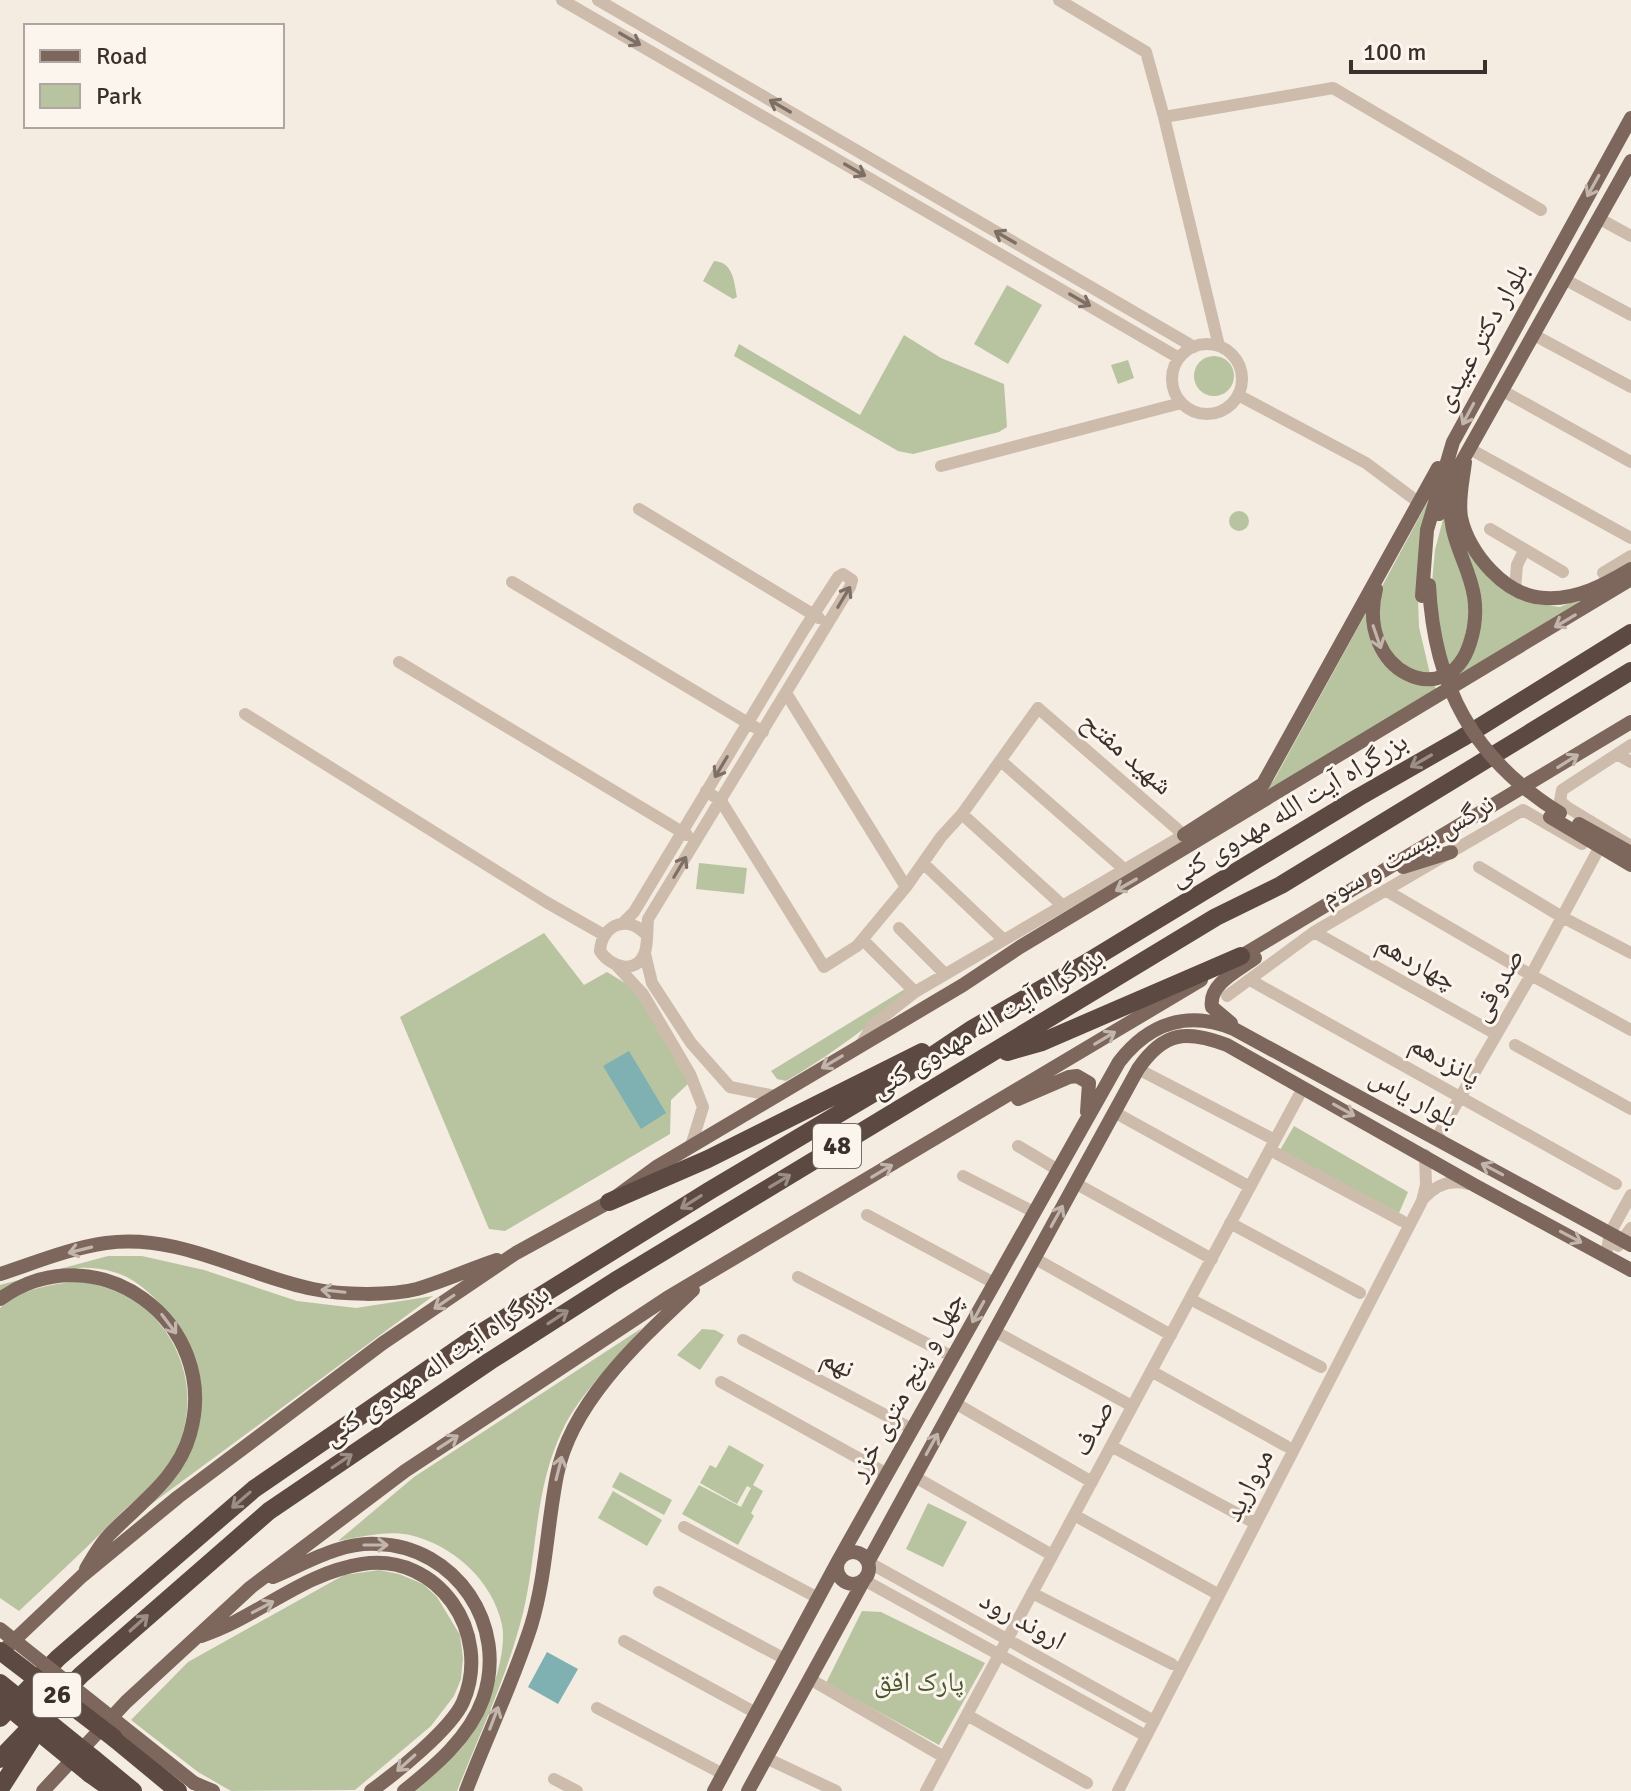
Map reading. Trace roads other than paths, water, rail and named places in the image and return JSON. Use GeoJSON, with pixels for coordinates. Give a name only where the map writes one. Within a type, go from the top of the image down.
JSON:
{"type":"FeatureCollection","features":[{"type":"Feature","properties":{"kind":"highway","name":"بزرگراه آیت الله مهدوی کنی"},"geometry":{"type":"LineString","coordinates":[[972,1029],[1331,813],[1462,738],[1631,633]]}},
{"type":"Feature","properties":{"kind":"highway","name":"بزرگراه آیت اله مهدوی کنی"},"geometry":{"type":"LineString","coordinates":[[54,1702],[269,1511],[490,1361],[615,1281],[981,1059],[1216,917],[1281,885],[1631,671]]}},
{"type":"Feature","properties":{"kind":"highway"},"geometry":{"type":"LineString","coordinates":[[981,1059],[1042,1042],[1241,956]]}},
{"type":"Feature","properties":{"kind":"highway"},"geometry":{"type":"LineString","coordinates":[[609,1202],[708,1159],[972,1029]]}},
{"type":"Feature","properties":{"kind":"highway","name":"بزرگراه آیت اله مهدوی کنی"},"geometry":{"type":"LineString","coordinates":[[0,1718],[58,1658],[254,1489],[481,1333],[709,1191],[899,1078],[972,1029]]}},
{"type":"Feature","properties":{"kind":"highway","name":"26"},"geometry":{"type":"LineString","coordinates":[[0,1653],[114,1738],[191,1788]]}},
{"type":"Feature","properties":{"kind":"highway","name":"26"},"geometry":{"type":"LineString","coordinates":[[0,1683],[92,1766],[133,1791]]}},
{"type":"Feature","properties":{"kind":"highway"},"geometry":{"type":"LineString","coordinates":[[0,1700],[92,1766],[114,1791]]}},
{"type":"Feature","properties":{"kind":"highway"},"geometry":{"type":"LineString","coordinates":[[0,1789],[54,1702]]}},
{"type":"Feature","properties":{"kind":"highway","name":"48"},"geometry":{"type":"LineString","coordinates":[[0,1759],[54,1702]]}},
{"type":"Feature","properties":{"kind":"main road","name":"بلوار دکتر عبیدی"},"geometry":{"type":"LineString","coordinates":[[1425,591],[1427,530],[1453,442],[1631,118]]}},
{"type":"Feature","properties":{"kind":"main road","name":"بلوار دکتر عبیدی"},"geometry":{"type":"LineString","coordinates":[[1425,591],[1434,531],[1455,474],[1631,161]]}},
{"type":"Feature","properties":{"kind":"main road"},"geometry":{"type":"LineString","coordinates":[[1184,835],[1263,784],[1453,442]]}},
{"type":"Feature","properties":{"kind":"main road"},"geometry":{"type":"LineString","coordinates":[[1468,453],[1460,501],[1464,529],[1485,565],[1500,579],[1543,599],[1596,589],[1631,569]]}},
{"type":"Feature","properties":{"kind":"main road"},"geometry":{"type":"LineString","coordinates":[[1385,562],[1372,610],[1377,644],[1400,671],[1418,679],[1448,673],[1462,662],[1468,648],[1475,628],[1476,605],[1468,568],[1451,528],[1450,507],[1455,474]]}},
{"type":"Feature","properties":{"kind":"main road","name":"بزرگراه آیت اله مهدوی کنی"},"geometry":{"type":"LineString","coordinates":[[82,1576],[303,1401],[516,1253],[609,1202],[658,1166],[1631,579]]}},
{"type":"Feature","properties":{"kind":"main road"},"geometry":{"type":"LineString","coordinates":[[1425,591],[1439,663],[1469,727],[1519,784],[1555,815],[1631,866]]}},
{"type":"Feature","properties":{"kind":"main road"},"geometry":{"type":"LineString","coordinates":[[43,1791],[126,1702],[251,1587],[405,1471],[667,1298],[1631,722]]}},
{"type":"Feature","properties":{"kind":"main road"},"geometry":{"type":"LineString","coordinates":[[1555,815],[1631,853]]}},
{"type":"Feature","properties":{"kind":"main road"},"geometry":{"type":"LineString","coordinates":[[1211,819],[1241,816]]}},
{"type":"Feature","properties":{"kind":"main road"},"geometry":{"type":"LineString","coordinates":[[1198,842],[1211,819]]}},
{"type":"Feature","properties":{"kind":"main road"},"geometry":{"type":"LineString","coordinates":[[1379,874],[1451,852]]}},
{"type":"Feature","properties":{"kind":"main road"},"geometry":{"type":"LineString","coordinates":[[1250,1038],[1216,1013],[1212,1007],[1212,995],[1220,984],[1290,927]]}},
{"type":"Feature","properties":{"kind":"main road","name":"بلوار یاس"},"geometry":{"type":"LineString","coordinates":[[1165,1024],[1187,1019],[1208,1021],[1234,1029],[1610,1233],[1629,1238]]}},
{"type":"Feature","properties":{"kind":"main road","name":"چهل و پنج متری خزر"},"geometry":{"type":"LineString","coordinates":[[714,1791],[838,1561],[1125,1053],[1140,1039],[1165,1024]]}},
{"type":"Feature","properties":{"kind":"main road"},"geometry":{"type":"LineString","coordinates":[[1227,1045],[1223,1040],[1224,1034],[1234,1029]]}},
{"type":"Feature","properties":{"kind":"main road","name":"بلوار یاس"},"geometry":{"type":"LineString","coordinates":[[1169,1039],[1195,1035],[1227,1045],[1631,1270]]}},
{"type":"Feature","properties":{"kind":"main road","name":"چهل و پنج متری خزر"},"geometry":{"type":"LineString","coordinates":[[868,1562],[1138,1069],[1156,1046],[1169,1039]]}},
{"type":"Feature","properties":{"kind":"main road"},"geometry":{"type":"LineString","coordinates":[[959,1124],[1077,1076],[1089,1083],[1085,1122]]}},
{"type":"Feature","properties":{"kind":"main road"},"geometry":{"type":"LineString","coordinates":[[0,1274],[106,1243],[153,1244],[198,1253],[313,1289],[349,1293],[383,1292],[414,1290],[516,1253]]}},
{"type":"Feature","properties":{"kind":"main road"},"geometry":{"type":"LineString","coordinates":[[466,1791],[531,1625],[542,1578],[557,1472],[573,1430],[592,1399],[642,1337],[711,1274]]}},
{"type":"Feature","properties":{"kind":"main road"},"geometry":{"type":"LineString","coordinates":[[0,1299],[46,1277],[90,1276],[117,1283],[137,1293],[172,1326],[191,1368],[195,1409],[191,1432],[178,1463],[148,1499],[109,1535],[82,1576],[0,1653]]}},
{"type":"Feature","properties":{"kind":"main road"},"geometry":{"type":"LineString","coordinates":[[251,1587],[329,1551],[375,1543],[400,1546],[423,1554],[455,1576],[469,1592],[481,1614],[491,1654],[483,1700],[456,1744],[404,1791]]}},
{"type":"Feature","properties":{"kind":"main road"},"geometry":{"type":"LineString","coordinates":[[748,1791],[869,1571],[868,1562],[861,1554],[851,1552],[838,1561],[837,1572],[843,1581],[854,1584],[864,1580]]}},
{"type":"Feature","properties":{"kind":"main road"},"geometry":{"type":"LineString","coordinates":[[193,1639],[219,1630],[314,1578],[362,1564],[401,1566],[418,1572],[435,1585],[460,1612],[468,1633],[471,1653],[467,1690],[457,1712],[440,1731],[371,1791]]}},
{"type":"Feature","properties":{"kind":"main road"},"geometry":{"type":"LineString","coordinates":[[0,1629],[191,1788],[213,1791]]}},
{"type":"Feature","properties":{"kind":"main road"},"geometry":{"type":"LineString","coordinates":[[50,1791],[59,1774]]}},
{"type":"Feature","properties":{"kind":"street"},"geometry":{"type":"LineString","coordinates":[[562,0],[1179,358]]}},
{"type":"Feature","properties":{"kind":"street"},"geometry":{"type":"LineString","coordinates":[[598,0],[1194,347]]}},
{"type":"Feature","properties":{"kind":"street"},"geometry":{"type":"LineString","coordinates":[[1059,0],[1146,52],[1219,346]]}},
{"type":"Feature","properties":{"kind":"street"},"geometry":{"type":"LineString","coordinates":[[1164,117],[1333,88],[1541,210]]}},
{"type":"Feature","properties":{"kind":"street"},"geometry":{"type":"LineString","coordinates":[[1600,219],[1631,236]]}},
{"type":"Feature","properties":{"kind":"street"},"geometry":{"type":"LineString","coordinates":[[1566,280],[1631,315]]}},
{"type":"Feature","properties":{"kind":"street"},"geometry":{"type":"LineString","coordinates":[[1534,335],[1631,387]]}},
{"type":"Feature","properties":{"kind":"street"},"geometry":{"type":"LineString","coordinates":[[1208,344],[1219,346],[1237,361],[1242,372],[1238,395],[1223,411],[1212,414],[1190,410],[1181,403],[1175,392],[1173,368],[1179,358],[1194,347],[1208,344]]}},
{"type":"Feature","properties":{"kind":"street"},"geometry":{"type":"LineString","coordinates":[[1503,391],[1631,462]]}},
{"type":"Feature","properties":{"kind":"street"},"geometry":{"type":"LineString","coordinates":[[1238,395],[1366,463],[1418,502]]}},
{"type":"Feature","properties":{"kind":"street"},"geometry":{"type":"LineString","coordinates":[[941,466],[1181,403]]}},
{"type":"Feature","properties":{"kind":"street"},"geometry":{"type":"LineString","coordinates":[[1468,453],[1631,538]]}},
{"type":"Feature","properties":{"kind":"street"},"geometry":{"type":"LineString","coordinates":[[639,509],[828,624]]}},
{"type":"Feature","properties":{"kind":"street"},"geometry":{"type":"LineString","coordinates":[[1490,529],[1563,572]]}},
{"type":"Feature","properties":{"kind":"street"},"geometry":{"type":"LineString","coordinates":[[1515,588],[1517,565],[1524,551]]}},
{"type":"Feature","properties":{"kind":"street"},"geometry":{"type":"LineString","coordinates":[[1603,573],[1631,556]]}},
{"type":"Feature","properties":{"kind":"street"},"geometry":{"type":"LineString","coordinates":[[1500,579],[1517,565]]}},
{"type":"Feature","properties":{"kind":"street"},"geometry":{"type":"LineString","coordinates":[[691,1146],[703,1107],[690,1074],[643,994],[600,951],[604,935],[634,912],[813,615],[843,574],[849,576],[851,585],[648,919],[645,954],[652,983],[691,1043],[730,1087],[775,1096]]}},
{"type":"Feature","properties":{"kind":"street"},"geometry":{"type":"LineString","coordinates":[[512,582],[763,732]]}},
{"type":"Feature","properties":{"kind":"street"},"geometry":{"type":"LineString","coordinates":[[399,662],[696,841]]}},
{"type":"Feature","properties":{"kind":"street"},"geometry":{"type":"LineString","coordinates":[[786,693],[906,887]]}},
{"type":"Feature","properties":{"kind":"street","name":"شهید مفتح"},"geometry":{"type":"LineString","coordinates":[[1001,761],[1038,708],[1184,835]]}},
{"type":"Feature","properties":{"kind":"street"},"geometry":{"type":"LineString","coordinates":[[245,714],[604,935]]}},
{"type":"Feature","properties":{"kind":"street"},"geometry":{"type":"LineString","coordinates":[[1631,745],[1562,790],[1560,801],[1631,846]]}},
{"type":"Feature","properties":{"kind":"street"},"geometry":{"type":"LineString","coordinates":[[1617,754],[1631,762]]}},
{"type":"Feature","properties":{"kind":"street"},"geometry":{"type":"LineString","coordinates":[[706,791],[721,801],[824,967],[857,946],[906,887],[1001,761],[1124,869]]}},
{"type":"Feature","properties":{"kind":"street","name":"نرگس بیست و سوم"},"geometry":{"type":"LineString","coordinates":[[1227,996],[1314,932],[1523,810],[1597,852]]}},
{"type":"Feature","properties":{"kind":"street"},"geometry":{"type":"LineString","coordinates":[[962,814],[1062,905]]}},
{"type":"Feature","properties":{"kind":"street"},"geometry":{"type":"LineString","coordinates":[[860,1046],[873,1025],[915,992],[1184,835]]}},
{"type":"Feature","properties":{"kind":"street"},"geometry":{"type":"LineString","coordinates":[[1597,852],[1631,866]]}},
{"type":"Feature","properties":{"kind":"street","name":"صدوقی"},"geometry":{"type":"LineString","coordinates":[[1436,1139],[1531,975],[1597,852]]}},
{"type":"Feature","properties":{"kind":"street"},"geometry":{"type":"LineString","coordinates":[[923,863],[1004,940]]}},
{"type":"Feature","properties":{"kind":"street"},"geometry":{"type":"LineString","coordinates":[[1479,867],[1562,917],[1631,953]]}},
{"type":"Feature","properties":{"kind":"street"},"geometry":{"type":"LineString","coordinates":[[1385,890],[1631,1030]]}},
{"type":"Feature","properties":{"kind":"street"},"geometry":{"type":"LineString","coordinates":[[623,923],[641,928],[647,936]]}},
{"type":"Feature","properties":{"kind":"street"},"geometry":{"type":"LineString","coordinates":[[899,928],[945,974]]}},
{"type":"Feature","properties":{"kind":"street","name":"چهاردهم"},"geometry":{"type":"LineString","coordinates":[[1314,932],[1496,1034]]}},
{"type":"Feature","properties":{"kind":"street"},"geometry":{"type":"LineString","coordinates":[[867,944],[915,992]]}},
{"type":"Feature","properties":{"kind":"street"},"geometry":{"type":"LineString","coordinates":[[617,966],[628,968],[638,963],[645,954]]}},
{"type":"Feature","properties":{"kind":"street","name":"پانزدهم"},"geometry":{"type":"LineString","coordinates":[[1250,980],[1616,1184]]}},
{"type":"Feature","properties":{"kind":"street"},"geometry":{"type":"LineString","coordinates":[[1515,1045],[1631,1109]]}},
{"type":"Feature","properties":{"kind":"street"},"geometry":{"type":"LineString","coordinates":[[1138,1069],[1402,1221]]}},
{"type":"Feature","properties":{"kind":"street","name":"صدف"},"geometry":{"type":"LineString","coordinates":[[927,1791],[1303,1088]]}},
{"type":"Feature","properties":{"kind":"street"},"geometry":{"type":"LineString","coordinates":[[1114,1112],[1250,1187]]}},
{"type":"Feature","properties":{"kind":"street"},"geometry":{"type":"LineString","coordinates":[[1018,1146],[1058,1170]]}},
{"type":"Feature","properties":{"kind":"street"},"geometry":{"type":"LineString","coordinates":[[1422,1201],[1426,1185],[1425,1155]]}},
{"type":"Feature","properties":{"kind":"street"},"geometry":{"type":"LineString","coordinates":[[963,1176],[1034,1212]]}},
{"type":"Feature","properties":{"kind":"street"},"geometry":{"type":"LineString","coordinates":[[1422,1201],[1443,1184],[1457,1181],[1476,1186]]}},
{"type":"Feature","properties":{"kind":"street"},"geometry":{"type":"LineString","coordinates":[[1075,1183],[1212,1259]]}},
{"type":"Feature","properties":{"kind":"street"},"geometry":{"type":"LineString","coordinates":[[1606,1256],[1610,1233],[1631,1195]]}},
{"type":"Feature","properties":{"kind":"street","name":"مروارید"},"geometry":{"type":"LineString","coordinates":[[1118,1791],[1422,1201]]}},
{"type":"Feature","properties":{"kind":"street"},"geometry":{"type":"LineString","coordinates":[[867,1215],[994,1283]]}},
{"type":"Feature","properties":{"kind":"street"},"geometry":{"type":"LineString","coordinates":[[1230,1223],[1360,1293]]}},
{"type":"Feature","properties":{"kind":"street"},"geometry":{"type":"LineString","coordinates":[[1606,1256],[1629,1238]]}},
{"type":"Feature","properties":{"kind":"street"},"geometry":{"type":"LineString","coordinates":[[1034,1258],[1171,1335]]}},
{"type":"Feature","properties":{"kind":"street"},"geometry":{"type":"LineString","coordinates":[[798,1277],[953,1357]]}},
{"type":"Feature","properties":{"kind":"street"},"geometry":{"type":"LineString","coordinates":[[1190,1299],[1321,1367]]}},
{"type":"Feature","properties":{"kind":"street"},"geometry":{"type":"LineString","coordinates":[[994,1331],[1132,1406]]}},
{"type":"Feature","properties":{"kind":"street","name":"نهم"},"geometry":{"type":"LineString","coordinates":[[743,1340],[912,1429]]}},
{"type":"Feature","properties":{"kind":"street"},"geometry":{"type":"LineString","coordinates":[[1151,1371],[1286,1446]]}},
{"type":"Feature","properties":{"kind":"street"},"geometry":{"type":"LineString","coordinates":[[721,1382],[887,1474]]}},
{"type":"Feature","properties":{"kind":"street"},"geometry":{"type":"LineString","coordinates":[[955,1403],[1092,1482]]}},
{"type":"Feature","properties":{"kind":"street"},"geometry":{"type":"LineString","coordinates":[[1111,1446],[1251,1521]]}},
{"type":"Feature","properties":{"kind":"street"},"geometry":{"type":"LineString","coordinates":[[915,1477],[1052,1555]]}},
{"type":"Feature","properties":{"kind":"street"},"geometry":{"type":"LineString","coordinates":[[1074,1515],[1214,1592]]}},
{"type":"Feature","properties":{"kind":"street"},"geometry":{"type":"LineString","coordinates":[[684,1527],[818,1598]]}},
{"type":"Feature","properties":{"kind":"street","name":"اروند رود"},"geometry":{"type":"LineString","coordinates":[[868,1562],[1154,1721]]}},
{"type":"Feature","properties":{"kind":"street","name":"اروند رود"},"geometry":{"type":"LineString","coordinates":[[864,1580],[1146,1736]]}},
{"type":"Feature","properties":{"kind":"street"},"geometry":{"type":"LineString","coordinates":[[659,1592],[785,1659]]}},
{"type":"Feature","properties":{"kind":"street"},"geometry":{"type":"LineString","coordinates":[[1032,1593],[1172,1664]]}},
{"type":"Feature","properties":{"kind":"street"},"geometry":{"type":"LineString","coordinates":[[624,1641],[756,1713]]}},
{"type":"Feature","properties":{"kind":"street"},"geometry":{"type":"LineString","coordinates":[[810,1679],[944,1757]]}},
{"type":"Feature","properties":{"kind":"street"},"geometry":{"type":"LineString","coordinates":[[597,1708],[723,1774]]}},
{"type":"Feature","properties":{"kind":"street"},"geometry":{"type":"LineString","coordinates":[[967,1715],[1087,1783]]}},
{"type":"Feature","properties":{"kind":"street"},"geometry":{"type":"LineString","coordinates":[[766,1758],[836,1791]]}},
{"type":"Feature","properties":{"kind":"street"},"geometry":{"type":"LineString","coordinates":[[554,1779],[577,1791]]}},
{"type":"Feature","properties":{"kind":"water"},"geometry":{"type":"Polygon","coordinates":[[[629,1051],[666,1113],[641,1129],[603,1066],[629,1051]]]}},
{"type":"Feature","properties":{"kind":"water"},"geometry":{"type":"Polygon","coordinates":[[[547,1652],[578,1669],[558,1704],[528,1687],[547,1652]]]}},
{"type":"Feature","properties":{"kind":"park label","name":"پارک افق"},"geometry":{"type":"Point","coordinates":[919,1682]}}]}
